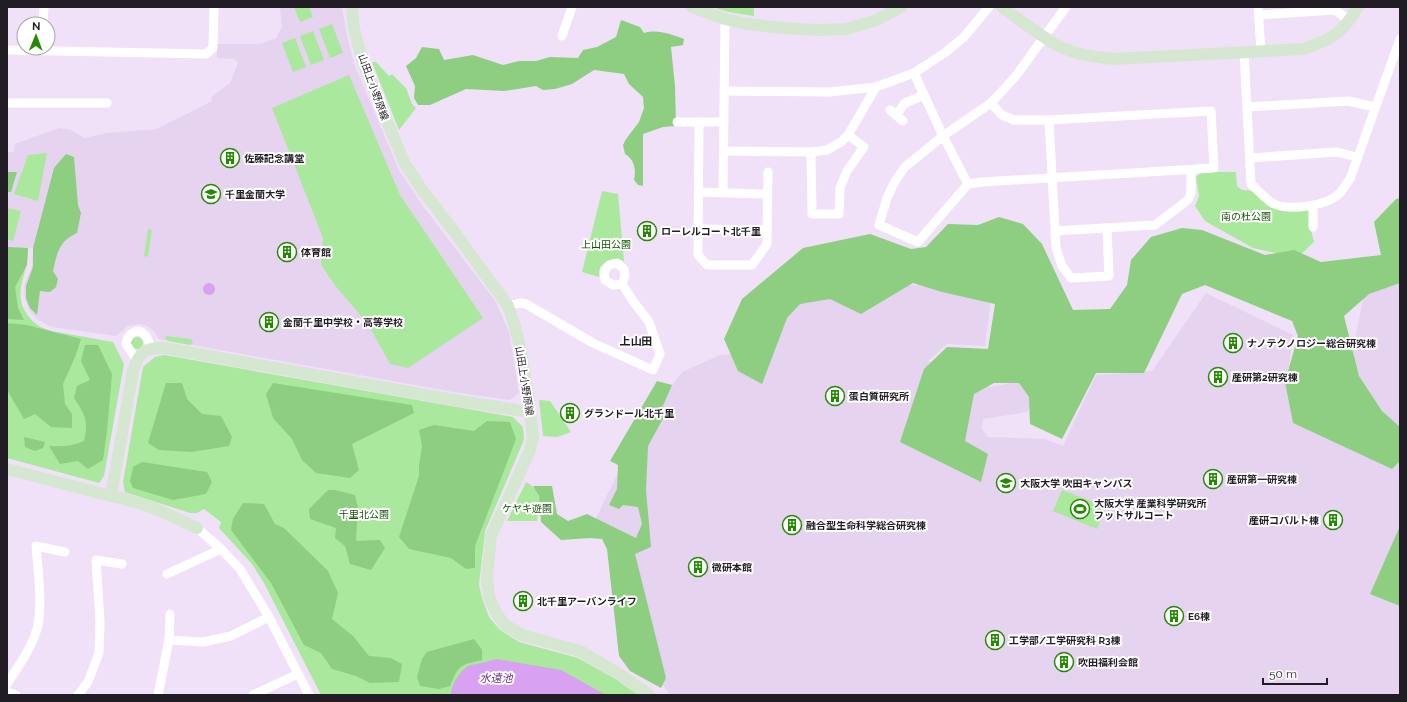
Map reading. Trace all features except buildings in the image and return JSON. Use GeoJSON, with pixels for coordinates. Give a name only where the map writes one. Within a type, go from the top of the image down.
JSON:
{"type":"FeatureCollection","features":[{"type":"Feature","properties":{"kind":"street"},"geometry":{"type":"LineString","coordinates":[[56,49],[206,54],[213,48],[214,7]]}},
{"type":"Feature","properties":{"kind":"street","name":"山田上小野原線"},"geometry":{"type":"LineString","coordinates":[[352,7],[354,28],[364,66],[405,164],[423,191],[508,306],[515,326],[521,352],[533,439],[530,450],[491,536],[487,578],[489,597],[497,614],[505,625],[522,635],[580,651],[621,675],[649,695]]}},
{"type":"Feature","properties":{"kind":"street"},"geometry":{"type":"LineString","coordinates":[[562,36],[572,7]]}},
{"type":"Feature","properties":{"kind":"street"},"geometry":{"type":"LineString","coordinates":[[692,7],[725,19],[747,24],[818,30],[846,29],[877,20],[900,7]]}},
{"type":"Feature","properties":{"kind":"street"},"geometry":{"type":"LineString","coordinates":[[724,91],[829,92],[876,87],[914,73],[946,52],[964,37],[989,7]]}},
{"type":"Feature","properties":{"kind":"street"},"geometry":{"type":"LineString","coordinates":[[1002,7],[1058,46],[1094,57],[1114,58],[1303,49],[1322,43],[1338,33],[1350,21],[1358,7]]}},
{"type":"Feature","properties":{"kind":"street"},"geometry":{"type":"LineString","coordinates":[[991,103],[1002,115],[1014,120],[1049,120],[1211,111],[1214,168],[968,184],[918,242],[879,225],[887,198],[895,181],[905,167],[943,136],[991,103],[1015,77],[1066,7]]}},
{"type":"Feature","properties":{"kind":"street"},"geometry":{"type":"LineString","coordinates":[[1261,51],[1258,11],[1335,10],[1350,21]]}},
{"type":"Feature","properties":{"kind":"street"},"geometry":{"type":"LineString","coordinates":[[723,193],[725,19]]}},
{"type":"Feature","properties":{"kind":"street"},"geometry":{"type":"LineString","coordinates":[[1244,52],[1251,184],[1273,204],[1284,207],[1313,206],[1327,202],[1340,193],[1350,179],[1400,39]]}},
{"type":"Feature","properties":{"kind":"street"},"geometry":{"type":"LineString","coordinates":[[914,73],[943,136],[968,184]]}},
{"type":"Feature","properties":{"kind":"street"},"geometry":{"type":"LineString","coordinates":[[724,151],[811,152],[827,150],[841,142],[848,135],[876,87]]}},
{"type":"Feature","properties":{"kind":"street"},"geometry":{"type":"LineString","coordinates":[[896,115],[905,103],[924,95]]}},
{"type":"Feature","properties":{"kind":"street"},"geometry":{"type":"LineString","coordinates":[[1248,107],[1348,101],[1375,107]]}},
{"type":"Feature","properties":{"kind":"street"},"geometry":{"type":"LineString","coordinates":[[7,103],[107,103]]}},
{"type":"Feature","properties":{"kind":"street"},"geometry":{"type":"LineString","coordinates":[[1049,120],[1056,248],[1062,266],[1070,278],[1109,276],[1107,228]]}},
{"type":"Feature","properties":{"kind":"street"},"geometry":{"type":"LineString","coordinates":[[678,122],[724,122]]}},
{"type":"Feature","properties":{"kind":"street"},"geometry":{"type":"LineString","coordinates":[[699,122],[698,256],[707,265],[752,265],[767,244],[768,172]]}},
{"type":"Feature","properties":{"kind":"street"},"geometry":{"type":"LineString","coordinates":[[811,152],[812,214],[839,214],[840,188],[847,171],[864,147],[848,135]]}},
{"type":"Feature","properties":{"kind":"street"},"geometry":{"type":"LineString","coordinates":[[1250,158],[1337,152],[1357,157]]}},
{"type":"Feature","properties":{"kind":"street"},"geometry":{"type":"LineString","coordinates":[[1055,230],[1155,225],[1188,200],[1191,193],[1191,170]]}},
{"type":"Feature","properties":{"kind":"street"},"geometry":{"type":"LineString","coordinates":[[698,192],[767,194]]}},
{"type":"Feature","properties":{"kind":"street"},"geometry":{"type":"LineString","coordinates":[[1313,206],[1314,227]]}},
{"type":"Feature","properties":{"kind":"street"},"geometry":{"type":"LineString","coordinates":[[698,229],[767,230]]}},
{"type":"Feature","properties":{"kind":"street"},"geometry":{"type":"LineString","coordinates":[[508,306],[520,303],[526,304],[593,343],[653,370],[660,354],[649,322],[622,284]]}},
{"type":"Feature","properties":{"kind":"street"},"geometry":{"type":"LineString","coordinates":[[137,360],[126,344],[128,337],[132,332],[139,332],[145,335],[151,348]]}},
{"type":"Feature","properties":{"kind":"street"},"geometry":{"type":"LineString","coordinates":[[111,496],[133,371],[137,360],[143,352],[151,348],[165,348],[454,400],[530,412]]}},
{"type":"Feature","properties":{"kind":"street"},"geometry":{"type":"LineString","coordinates":[[7,469],[120,497],[164,513],[197,528],[221,549],[240,570],[269,617],[309,695]]}},
{"type":"Feature","properties":{"kind":"street"},"geometry":{"type":"LineString","coordinates":[[7,684],[26,654],[37,629],[39,602],[36,546],[65,552]]}},
{"type":"Feature","properties":{"kind":"street"},"geometry":{"type":"LineString","coordinates":[[167,574],[221,549]]}},
{"type":"Feature","properties":{"kind":"street"},"geometry":{"type":"LineString","coordinates":[[78,695],[88,682],[99,652],[100,622],[96,560],[122,564]]}},
{"type":"Feature","properties":{"kind":"street"},"geometry":{"type":"LineString","coordinates":[[158,695],[169,640],[170,614]]}},
{"type":"Feature","properties":{"kind":"street"},"geometry":{"type":"LineString","coordinates":[[169,640],[203,642],[231,636],[269,617]]}},
{"type":"Feature","properties":{"kind":"street"},"geometry":{"type":"LineString","coordinates":[[253,695],[298,674]]}},
{"type":"Feature","properties":{"kind":"street"},"geometry":{"type":"LineString","coordinates":[[7,692],[16,695]]}},
{"type":"Feature","properties":{"kind":"shaded area","name":"千里金蘭大学"},"geometry":{"type":"Polygon","coordinates":[[[280,7],[342,7],[347,36],[355,66],[399,170],[423,206],[496,302],[509,332],[519,393],[510,400],[459,393],[159,339],[152,329],[145,325],[139,324],[128,326],[116,336],[52,327],[38,320],[31,313],[25,299],[24,289],[32,266],[33,248],[7,247],[7,152],[14,152],[15,144],[59,128],[71,130],[84,138],[107,133],[156,129],[212,101],[211,97],[230,83],[238,63],[235,59],[217,58],[217,44],[260,44],[276,38],[282,27],[280,7]]]}},
{"type":"Feature","properties":{"kind":"shaded area","name":"大阪大学 吹田キャンパス"},"geometry":{"type":"Polygon","coordinates":[[[1400,280],[1400,695],[670,695],[646,663],[612,542],[595,520],[636,436],[682,372],[720,355],[762,352],[787,298],[903,285],[943,285],[991,299],[985,346],[947,344],[928,361],[972,375],[977,386],[991,387],[1021,381],[1036,398],[1027,412],[983,419],[982,429],[988,437],[1045,439],[1063,446],[1096,375],[1152,371],[1206,293],[1293,335],[1288,373],[1299,388],[1360,383],[1353,350],[1364,294],[1400,280]]]}},
{"type":"Feature","properties":{"kind":"green space"},"geometry":{"type":"Polygon","coordinates":[[[294,7],[309,7],[313,17],[300,22],[294,7]]]}},
{"type":"Feature","properties":{"kind":"green space"},"geometry":{"type":"Polygon","coordinates":[[[712,7],[754,7],[754,16],[729,12],[712,7]]]}},
{"type":"Feature","properties":{"kind":"green space"},"geometry":{"type":"Polygon","coordinates":[[[621,20],[640,27],[644,33],[659,32],[684,39],[683,45],[671,47],[675,86],[676,126],[663,127],[643,134],[643,186],[638,185],[634,180],[635,173],[633,162],[625,154],[623,145],[639,122],[644,108],[643,97],[629,84],[624,74],[594,70],[572,84],[555,89],[543,90],[536,86],[504,91],[466,89],[430,105],[418,105],[414,98],[415,86],[406,66],[416,58],[422,47],[439,49],[444,60],[473,55],[503,65],[519,61],[536,61],[550,57],[578,58],[583,50],[597,47],[616,37],[621,20]]]}},
{"type":"Feature","properties":{"kind":"green space"},"geometry":{"type":"Polygon","coordinates":[[[332,24],[343,53],[330,58],[319,29],[332,24]]]}},
{"type":"Feature","properties":{"kind":"green space"},"geometry":{"type":"Polygon","coordinates":[[[313,31],[324,60],[311,65],[300,36],[313,31]]]}},
{"type":"Feature","properties":{"kind":"green space"},"geometry":{"type":"Polygon","coordinates":[[[295,38],[306,67],[293,72],[282,43],[295,38]]]}},
{"type":"Feature","properties":{"kind":"green space"},"geometry":{"type":"Polygon","coordinates":[[[372,62],[376,62],[389,76],[392,74],[406,88],[412,104],[416,108],[399,130],[372,62]]]}},
{"type":"Feature","properties":{"kind":"green space"},"geometry":{"type":"Polygon","coordinates":[[[349,75],[400,195],[483,318],[408,368],[390,364],[368,324],[338,289],[321,265],[323,238],[272,108],[349,75]]]}},
{"type":"Feature","properties":{"kind":"green space"},"geometry":{"type":"Polygon","coordinates":[[[47,153],[38,201],[14,194],[28,155],[47,153]]]}},
{"type":"Feature","properties":{"kind":"green space"},"geometry":{"type":"Polygon","coordinates":[[[66,154],[74,157],[78,205],[81,213],[77,233],[66,240],[58,253],[53,271],[58,279],[56,287],[50,292],[40,291],[37,315],[30,308],[26,298],[26,286],[33,267],[33,248],[54,168],[66,154]]]}},
{"type":"Feature","properties":{"kind":"green space"},"geometry":{"type":"Polygon","coordinates":[[[7,172],[17,172],[11,192],[7,192],[7,172]]]}},
{"type":"Feature","properties":{"kind":"green space","name":"南の杜公園"},"geometry":{"type":"Polygon","coordinates":[[[1201,172],[1236,172],[1237,186],[1242,190],[1253,191],[1272,207],[1310,209],[1311,230],[1314,242],[1299,256],[1276,253],[1253,248],[1205,221],[1195,206],[1199,196],[1196,177],[1201,172]]]}},
{"type":"Feature","properties":{"kind":"green space","name":"上山田公園"},"geometry":{"type":"Polygon","coordinates":[[[602,191],[618,194],[624,261],[614,259],[606,262],[600,267],[599,277],[582,272],[602,191]]]}},
{"type":"Feature","properties":{"kind":"green space"},"geometry":{"type":"Polygon","coordinates":[[[1400,198],[1400,283],[1369,294],[1344,316],[1359,376],[1382,411],[1400,427],[1400,461],[1392,469],[1293,423],[1285,382],[1298,336],[1292,321],[1205,285],[1182,294],[1144,373],[1096,373],[1062,439],[1030,424],[1029,397],[1019,383],[994,383],[974,394],[965,441],[988,454],[981,482],[900,442],[924,369],[947,347],[988,349],[995,304],[942,292],[913,283],[861,314],[830,299],[800,304],[787,318],[762,384],[738,371],[724,339],[742,299],[803,248],[870,234],[911,249],[926,247],[948,224],[978,225],[999,217],[1023,224],[1042,244],[1073,310],[1110,309],[1127,285],[1131,260],[1151,237],[1182,228],[1202,230],[1265,255],[1294,250],[1321,262],[1381,255],[1374,222],[1396,199],[1400,198]]]}},
{"type":"Feature","properties":{"kind":"green space"},"geometry":{"type":"Polygon","coordinates":[[[7,208],[21,211],[13,241],[7,239],[7,208]]]}},
{"type":"Feature","properties":{"kind":"green space"},"geometry":{"type":"Polygon","coordinates":[[[148,229],[152,230],[148,257],[144,256],[148,229]]]}},
{"type":"Feature","properties":{"kind":"green space"},"geometry":{"type":"Polygon","coordinates":[[[7,247],[28,248],[27,265],[20,293],[22,306],[32,320],[39,326],[51,331],[113,342],[124,364],[104,476],[99,483],[7,458],[7,247]]]}},
{"type":"Feature","properties":{"kind":"green space"},"geometry":{"type":"Polygon","coordinates":[[[7,247],[28,248],[27,265],[15,287],[18,308],[24,320],[7,319],[7,247]]]}},
{"type":"Feature","properties":{"kind":"green space"},"geometry":{"type":"Polygon","coordinates":[[[7,323],[27,325],[81,339],[63,384],[65,404],[72,414],[72,428],[51,427],[35,414],[24,419],[7,390],[7,323]]]}},
{"type":"Feature","properties":{"kind":"green space"},"geometry":{"type":"Polygon","coordinates":[[[166,336],[191,339],[193,343],[190,345],[168,341],[165,338],[166,336]]]}},
{"type":"Feature","properties":{"kind":"green space"},"geometry":{"type":"Polygon","coordinates":[[[137,337],[141,339],[143,343],[141,347],[137,349],[133,347],[131,343],[133,339],[137,337]]]}},
{"type":"Feature","properties":{"kind":"green space"},"geometry":{"type":"Polygon","coordinates":[[[85,345],[98,345],[112,374],[103,460],[88,469],[78,461],[60,464],[49,446],[67,446],[84,441],[86,428],[85,418],[74,398],[77,386],[90,380],[81,361],[85,345]]]}},
{"type":"Feature","properties":{"kind":"green space","name":"千里北公園"},"geometry":{"type":"Polygon","coordinates":[[[164,355],[513,417],[523,427],[524,440],[485,531],[479,585],[489,617],[500,630],[519,642],[578,658],[617,680],[638,695],[321,695],[264,583],[252,564],[219,528],[221,522],[204,509],[197,513],[190,513],[125,492],[123,482],[143,367],[155,357],[164,355]]]}},
{"type":"Feature","properties":{"kind":"green space"},"geometry":{"type":"Polygon","coordinates":[[[657,381],[672,385],[662,408],[665,415],[648,446],[646,490],[651,547],[635,554],[666,678],[661,688],[630,671],[619,656],[607,549],[602,539],[590,538],[561,540],[541,522],[539,496],[533,486],[552,486],[557,514],[568,521],[587,514],[636,538],[642,524],[638,507],[623,505],[619,509],[609,505],[617,489],[618,465],[610,461],[657,381]]]}},
{"type":"Feature","properties":{"kind":"green space"},"geometry":{"type":"Polygon","coordinates":[[[166,383],[182,383],[187,399],[202,414],[221,416],[232,437],[229,446],[191,452],[159,450],[148,443],[166,383]]]}},
{"type":"Feature","properties":{"kind":"green space"},"geometry":{"type":"Polygon","coordinates":[[[273,383],[412,405],[414,413],[352,444],[359,470],[350,478],[316,473],[302,460],[292,439],[273,418],[266,394],[273,383]]]}},
{"type":"Feature","properties":{"kind":"green space"},"geometry":{"type":"Polygon","coordinates":[[[539,400],[550,401],[571,432],[557,437],[543,436],[539,400]]]}},
{"type":"Feature","properties":{"kind":"green space"},"geometry":{"type":"Polygon","coordinates":[[[487,421],[510,422],[516,439],[475,546],[475,568],[466,569],[451,558],[409,549],[399,537],[419,476],[422,446],[419,430],[434,425],[474,431],[487,421]]]}},
{"type":"Feature","properties":{"kind":"green space"},"geometry":{"type":"Polygon","coordinates":[[[24,437],[45,442],[43,448],[35,451],[25,447],[24,437]]]}},
{"type":"Feature","properties":{"kind":"green space"},"geometry":{"type":"Polygon","coordinates":[[[142,462],[207,472],[212,482],[206,494],[173,500],[133,488],[130,481],[133,467],[142,462]]]}},
{"type":"Feature","properties":{"kind":"green space","name":"ケヤキ遊園"},"geometry":{"type":"Polygon","coordinates":[[[526,482],[538,494],[539,509],[537,521],[507,521],[526,482]]]}},
{"type":"Feature","properties":{"kind":"green space"},"geometry":{"type":"Polygon","coordinates":[[[328,490],[335,490],[355,495],[358,508],[356,541],[380,540],[385,548],[371,570],[350,564],[345,546],[335,538],[336,528],[310,519],[309,509],[328,490]]]}},
{"type":"Feature","properties":{"kind":"green space","name":"大阪大学 産業科学研究所 フットサルコート"},"geometry":{"type":"Polygon","coordinates":[[[1062,490],[1106,507],[1097,529],[1053,511],[1062,490]]]}},
{"type":"Feature","properties":{"kind":"green space"},"geometry":{"type":"Polygon","coordinates":[[[243,503],[264,504],[275,524],[284,528],[328,571],[338,593],[332,619],[353,636],[369,656],[391,658],[402,664],[399,682],[370,683],[356,676],[332,669],[321,653],[304,645],[271,583],[231,530],[233,519],[243,503]]]}},
{"type":"Feature","properties":{"kind":"green space"},"geometry":{"type":"Polygon","coordinates":[[[1400,526],[1400,606],[1370,594],[1400,526]]]}},
{"type":"Feature","properties":{"kind":"green space"},"geometry":{"type":"Polygon","coordinates":[[[474,639],[482,650],[482,660],[469,663],[461,667],[450,686],[439,689],[420,686],[417,677],[422,659],[427,652],[474,639]]]}},
{"type":"Feature","properties":{"kind":"water"},"geometry":{"type":"Polygon","coordinates":[[[207,283],[211,283],[215,289],[211,295],[207,295],[203,291],[203,287],[207,283]]]}},
{"type":"Feature","properties":{"kind":"water","name":"水遠池"},"geometry":{"type":"Polygon","coordinates":[[[496,659],[561,670],[606,695],[451,695],[451,691],[460,673],[467,667],[496,659]]]}},
{"type":"Feature","properties":{"kind":"place","name":"佐藤記念講堂"},"geometry":{"type":"Point","coordinates":[230,158]}},
{"type":"Feature","properties":{"kind":"place","name":"千里金蘭大学"},"geometry":{"type":"Point","coordinates":[211,194]}},
{"type":"Feature","properties":{"kind":"place","name":"ローレルコート北千里"},"geometry":{"type":"Point","coordinates":[647,231]}},
{"type":"Feature","properties":{"kind":"place","name":"体育館"},"geometry":{"type":"Point","coordinates":[287,252]}},
{"type":"Feature","properties":{"kind":"place","name":"金蘭千里中学校・高等学校"},"geometry":{"type":"Point","coordinates":[269,322]}},
{"type":"Feature","properties":{"kind":"place","name":"ナノテクノロジー総合研究棟"},"geometry":{"type":"Point","coordinates":[1233,343]}},
{"type":"Feature","properties":{"kind":"place","name":"産研第2研究棟"},"geometry":{"type":"Point","coordinates":[1218,377]}},
{"type":"Feature","properties":{"kind":"place","name":"蛋白質研究所"},"geometry":{"type":"Point","coordinates":[835,396]}},
{"type":"Feature","properties":{"kind":"place","name":"グランドール北千里"},"geometry":{"type":"Point","coordinates":[570,413]}},
{"type":"Feature","properties":{"kind":"place","name":"産研第一研究棟"},"geometry":{"type":"Point","coordinates":[1213,479]}},
{"type":"Feature","properties":{"kind":"place","name":"大阪大学 吹田キャンパス"},"geometry":{"type":"Point","coordinates":[1006,483]}},
{"type":"Feature","properties":{"kind":"place","name":"大阪大学 産業科学研究所 フットサルコート"},"geometry":{"type":"Point","coordinates":[1080,509]}},
{"type":"Feature","properties":{"kind":"place","name":"産研コバルト棟"},"geometry":{"type":"Point","coordinates":[1333,520]}},
{"type":"Feature","properties":{"kind":"place","name":"融合型生命科学総合研究棟"},"geometry":{"type":"Point","coordinates":[792,525]}},
{"type":"Feature","properties":{"kind":"place","name":"微研本館"},"geometry":{"type":"Point","coordinates":[698,567]}},
{"type":"Feature","properties":{"kind":"place","name":"北千里アーバンライフ"},"geometry":{"type":"Point","coordinates":[523,601]}},
{"type":"Feature","properties":{"kind":"place","name":"E6棟"},"geometry":{"type":"Point","coordinates":[1174,616]}},
{"type":"Feature","properties":{"kind":"place","name":"工学部/工学研究科 R3棟"},"geometry":{"type":"Point","coordinates":[995,640]}},
{"type":"Feature","properties":{"kind":"place","name":"吹田福利会館"},"geometry":{"type":"Point","coordinates":[1064,662]}},
{"type":"Feature","properties":{"kind":"district","name":"上山田"},"geometry":{"type":"Point","coordinates":[636,341]}}]}
